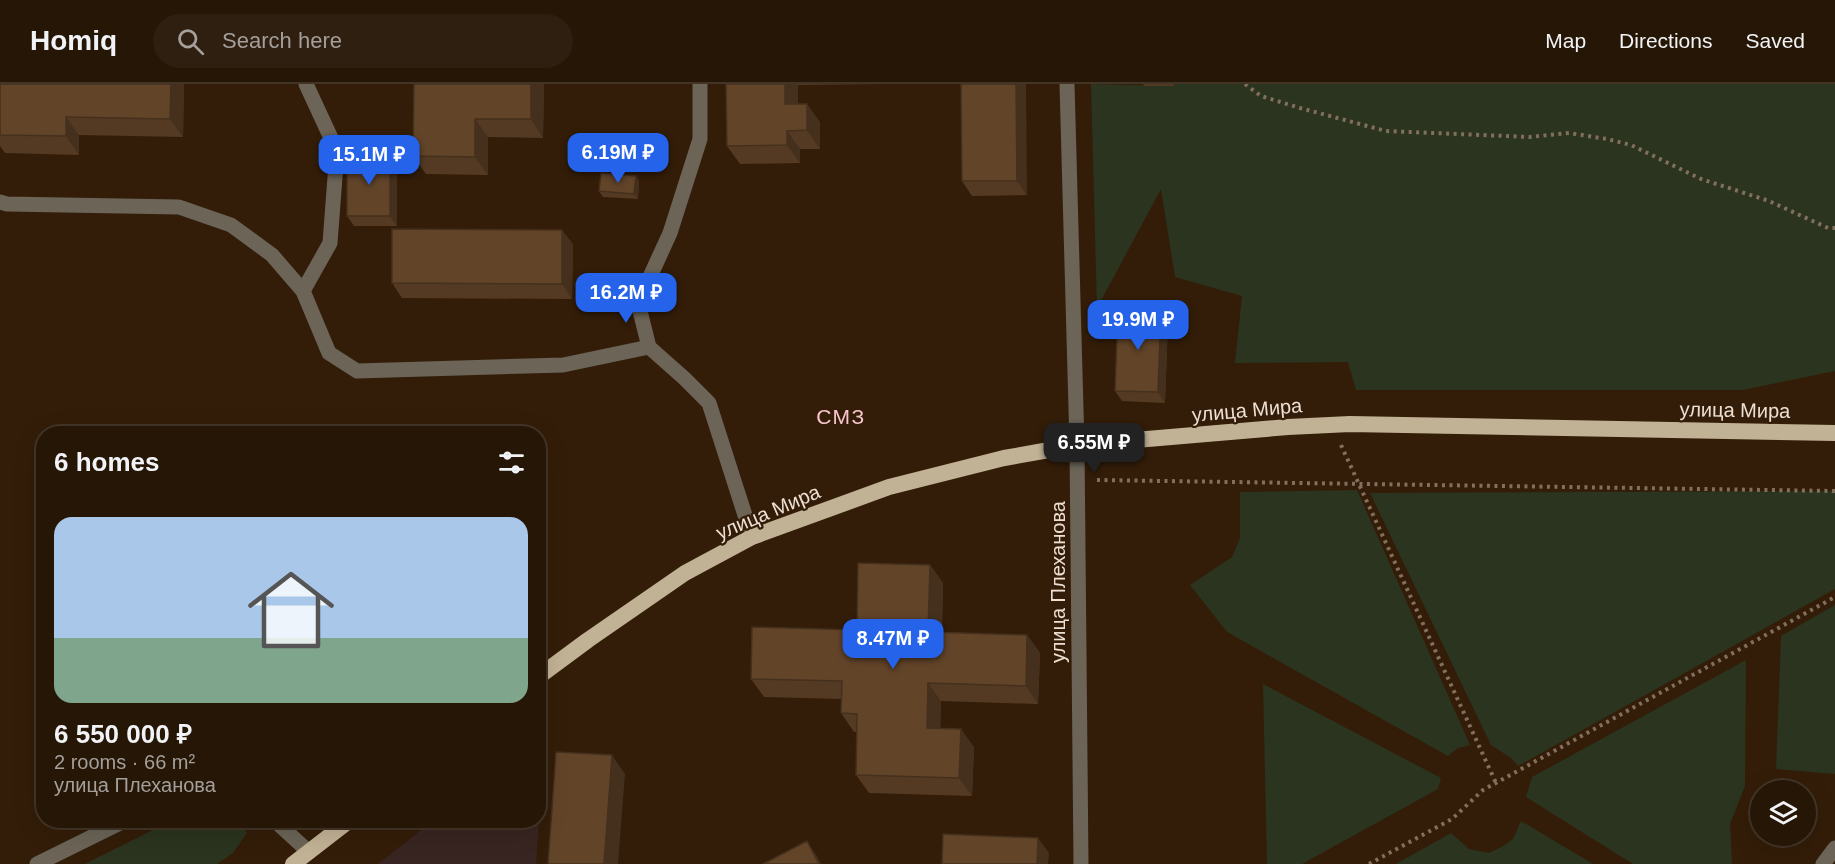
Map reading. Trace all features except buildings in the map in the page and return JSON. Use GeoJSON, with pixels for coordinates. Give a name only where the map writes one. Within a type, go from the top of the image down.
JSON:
{"type":"FeatureCollection","features":[{"type":"Feature","properties":{"kind":"highway","name":"улица Мира"},"geometry":{"type":"LineString","coordinates":[[546,671],[685,573],[752,537],[889,487],[1004,458],[1077,445],[1332,425],[1835,433]]}},
{"type":"Feature","properties":{"kind":"highway"},"geometry":{"type":"LineString","coordinates":[[293,864],[340,828]]}},
{"type":"Feature","properties":{"kind":"street"},"geometry":{"type":"LineString","coordinates":[[303,291],[330,243],[337,151],[306,84]]}},
{"type":"Feature","properties":{"kind":"street"},"geometry":{"type":"LineString","coordinates":[[700,84],[700,140],[670,233],[638,303],[649,347],[709,403],[752,537]]}},
{"type":"Feature","properties":{"kind":"street","name":"улица Плеханова"},"geometry":{"type":"LineString","coordinates":[[1067,84],[1078,479],[1081,864]]}},
{"type":"Feature","properties":{"kind":"street"},"geometry":{"type":"LineString","coordinates":[[2,204],[179,207],[231,225],[272,255],[303,291],[329,353],[357,371],[563,365],[649,347]]}},
{"type":"Feature","properties":{"kind":"street"},"geometry":{"type":"LineString","coordinates":[[37,864],[110,828]]}},
{"type":"Feature","properties":{"kind":"street"},"geometry":{"type":"LineString","coordinates":[[283,828],[309,852]]}},
{"type":"Feature","properties":{"kind":"street"},"geometry":{"type":"LineString","coordinates":[[1823,864],[1835,848]]}},
{"type":"Feature","properties":{"kind":"path"},"geometry":{"type":"LineString","coordinates":[[1245,84],[1261,96],[1386,131],[1530,137],[1569,133],[1606,139],[1631,146],[1701,179],[1769,201],[1828,228],[1835,228]]}},
{"type":"Feature","properties":{"kind":"path"},"geometry":{"type":"LineString","coordinates":[[1332,425],[1496,783]]}},
{"type":"Feature","properties":{"kind":"path"},"geometry":{"type":"LineString","coordinates":[[1078,479],[1835,491]]}},
{"type":"Feature","properties":{"kind":"path"},"geometry":{"type":"LineString","coordinates":[[1369,864],[1452,819],[1483,790],[1835,597]]}},
{"type":"Feature","properties":{"kind":"shaded area"},"geometry":{"type":"Polygon","coordinates":[[[424,828],[538,828],[536,864],[378,864],[424,828]]]}},
{"type":"Feature","properties":{"kind":"green space"},"geometry":{"type":"Polygon","coordinates":[[[1091,84],[1174,86],[1174,84],[1835,84],[1835,371],[1743,390],[1356,390],[1348,362],[1235,363],[1242,296],[1175,277],[1161,189],[1097,308],[1091,84]]]}},
{"type":"Feature","properties":{"kind":"green space"},"geometry":{"type":"Polygon","coordinates":[[[1357,490],[1470,745],[1458,748],[1448,756],[1227,632],[1190,585],[1232,557],[1240,538],[1240,492],[1357,490]]]}},
{"type":"Feature","properties":{"kind":"green space"},"geometry":{"type":"Polygon","coordinates":[[[1835,491],[1835,589],[1518,766],[1511,758],[1491,745],[1370,493],[1835,491]]]}},
{"type":"Feature","properties":{"kind":"green space"},"geometry":{"type":"Polygon","coordinates":[[[1835,605],[1835,774],[1776,769],[1781,636],[1835,605]]]}},
{"type":"Feature","properties":{"kind":"green space"},"geometry":{"type":"Polygon","coordinates":[[[1746,660],[1745,786],[1730,824],[1732,864],[1633,864],[1526,797],[1532,777],[1746,660]]]}},
{"type":"Feature","properties":{"kind":"green space"},"geometry":{"type":"Polygon","coordinates":[[[1263,684],[1441,778],[1438,789],[1302,864],[1267,864],[1263,684]]]}},
{"type":"Feature","properties":{"kind":"green space"},"geometry":{"type":"Polygon","coordinates":[[[1521,821],[1593,864],[1396,864],[1451,833],[1469,849],[1489,853],[1513,839],[1521,821]]]}},
{"type":"Feature","properties":{"kind":"green space"},"geometry":{"type":"Polygon","coordinates":[[[157,828],[244,828],[247,833],[233,853],[217,864],[85,864],[157,828]]]}},
{"type":"Feature","properties":{"kind":"district","name":"СМЗ"},"geometry":{"type":"Point","coordinates":[841,416]}}]}
